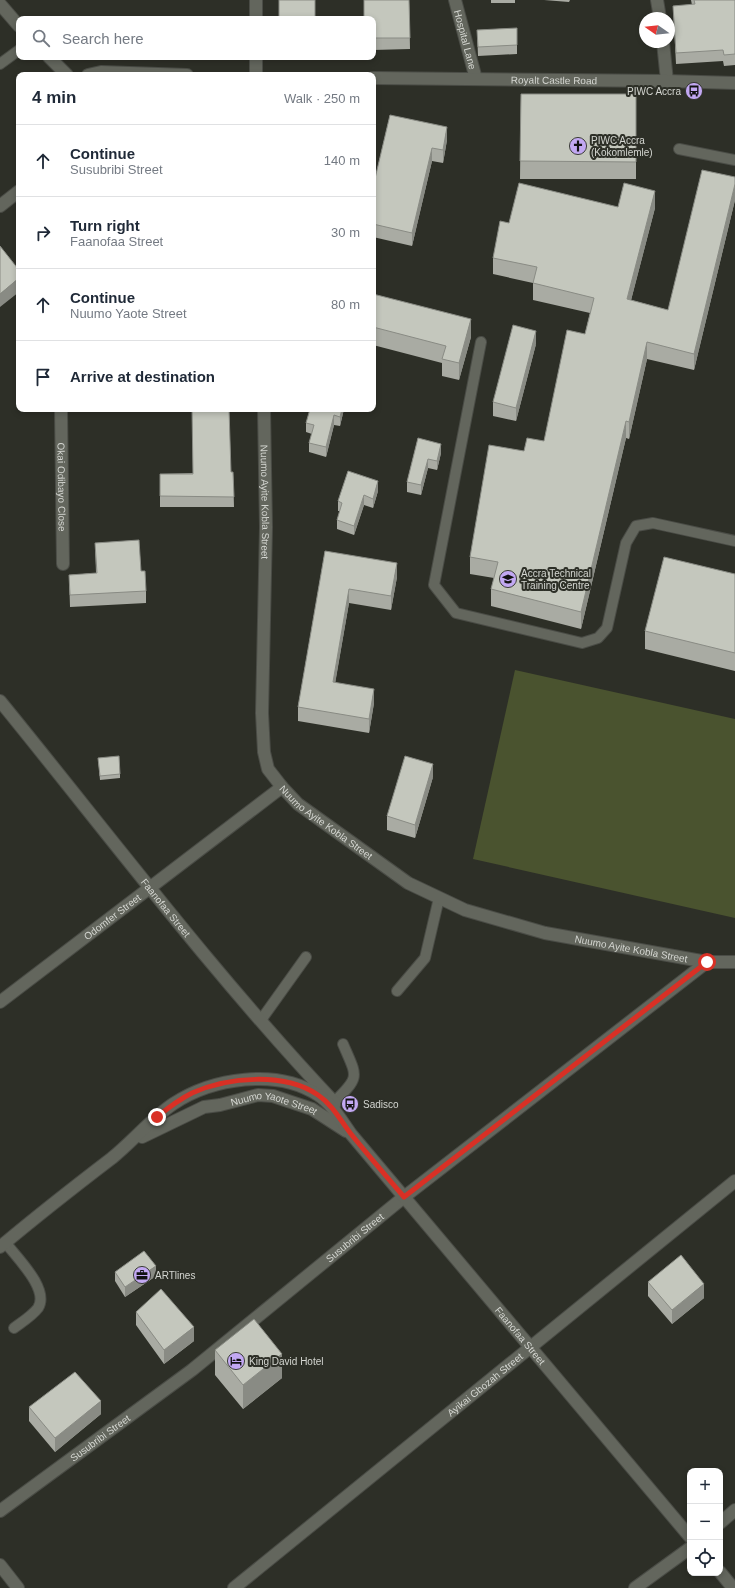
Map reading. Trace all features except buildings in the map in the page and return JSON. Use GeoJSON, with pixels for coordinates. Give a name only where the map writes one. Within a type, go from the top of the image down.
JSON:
{"type":"FeatureCollection","features":[{"type":"Feature","properties":{"kind":"street"},"geometry":{"type":"LineString","coordinates":[[256,0],[256,16]]}},
{"type":"Feature","properties":{"kind":"street","name":"Hospital Lane"},"geometry":{"type":"LineString","coordinates":[[455,0],[476,79]]}},
{"type":"Feature","properties":{"kind":"street"},"geometry":{"type":"LineString","coordinates":[[657,0],[659,12]]}},
{"type":"Feature","properties":{"kind":"street"},"geometry":{"type":"LineString","coordinates":[[0,4],[16,23]]}},
{"type":"Feature","properties":{"kind":"street"},"geometry":{"type":"LineString","coordinates":[[664,48],[667,81]]}},
{"type":"Feature","properties":{"kind":"street"},"geometry":{"type":"LineString","coordinates":[[52,60],[64,72]]}},
{"type":"Feature","properties":{"kind":"street"},"geometry":{"type":"LineString","coordinates":[[256,60],[256,72]]}},
{"type":"Feature","properties":{"kind":"street","name":"Royalt Castle Road"},"geometry":{"type":"LineString","coordinates":[[376,78],[735,83]]}},
{"type":"Feature","properties":{"kind":"street"},"geometry":{"type":"LineString","coordinates":[[0,206],[16,194]]}},
{"type":"Feature","properties":{"kind":"street","name":"Okai Odibayo Close"},"geometry":{"type":"LineString","coordinates":[[61,412],[63,564]]}},
{"type":"Feature","properties":{"kind":"street","name":"Nuumo Ayite Kobla Street"},"geometry":{"type":"LineString","coordinates":[[264,412],[266,527],[262,713],[264,752],[268,769],[282,787],[298,804],[408,883],[465,910],[545,932],[707,962],[735,962]]}},
{"type":"Feature","properties":{"kind":"street","name":"Faanofaa Street"},"geometry":{"type":"LineString","coordinates":[[0,701],[149,888],[334,1106]]}},
{"type":"Feature","properties":{"kind":"street","name":"Odomfer Street"},"geometry":{"type":"LineString","coordinates":[[0,1002],[282,787]]}},
{"type":"Feature","properties":{"kind":"street","name":"Susubribi Street"},"geometry":{"type":"LineString","coordinates":[[0,1511],[192,1370],[404,1197],[707,962]]}},
{"type":"Feature","properties":{"kind":"street","name":"Nuumo Yaote Street"},"geometry":{"type":"LineString","coordinates":[[3,1245],[131,1142],[157,1117],[179,1100],[193,1093],[238,1079],[269,1080],[303,1088],[318,1095],[334,1106],[351,1134]]}},
{"type":"Feature","properties":{"kind":"street","name":"Nuumo Yaote Street"},"geometry":{"type":"LineString","coordinates":[[131,1142],[204,1107],[220,1105],[258,1096],[273,1096],[312,1109],[351,1134]]}},
{"type":"Feature","properties":{"kind":"street","name":"Faanofaa Street"},"geometry":{"type":"LineString","coordinates":[[351,1134],[687,1533]]}},
{"type":"Feature","properties":{"kind":"street","name":"Ayikai Gbozah Street"},"geometry":{"type":"LineString","coordinates":[[234,1588],[735,1181]]}},
{"type":"Feature","properties":{"kind":"street"},"geometry":{"type":"LineString","coordinates":[[723,1520],[735,1510]]}},
{"type":"Feature","properties":{"kind":"street"},"geometry":{"type":"LineString","coordinates":[[635,1588],[687,1550]]}},
{"type":"Feature","properties":{"kind":"street"},"geometry":{"type":"LineString","coordinates":[[0,1565],[18,1588]]}},
{"type":"Feature","properties":{"kind":"street"},"geometry":{"type":"LineString","coordinates":[[723,1576],[733,1588]]}},
{"type":"Feature","properties":{"kind":"lane"},"geometry":{"type":"LineString","coordinates":[[0,64],[16,52]]}},
{"type":"Feature","properties":{"kind":"lane"},"geometry":{"type":"LineString","coordinates":[[679,149],[735,160]]}},
{"type":"Feature","properties":{"kind":"lane"},"geometry":{"type":"LineString","coordinates":[[481,342],[434,585],[456,613],[582,643],[598,638],[607,628],[626,543],[636,526],[653,523],[735,541]]}},
{"type":"Feature","properties":{"kind":"lane"},"geometry":{"type":"LineString","coordinates":[[397,991],[426,958],[439,898]]}},
{"type":"Feature","properties":{"kind":"lane"},"geometry":{"type":"LineString","coordinates":[[261,1020],[306,957]]}},
{"type":"Feature","properties":{"kind":"lane"},"geometry":{"type":"LineString","coordinates":[[334,1106],[352,1085],[355,1079],[355,1074],[343,1044]]}},
{"type":"Feature","properties":{"kind":"lane"},"geometry":{"type":"LineString","coordinates":[[3,1245],[38,1285],[41,1295],[37,1308],[14,1328]]}},
{"type":"Feature","properties":{"kind":"green space"},"geometry":{"type":"Polygon","coordinates":[[[515,670],[735,719],[735,918],[473,859],[515,670]]]}},
{"type":"Feature","properties":{"kind":"place","name":"PIWC Accra"},"geometry":{"type":"Point","coordinates":[694,91]}},
{"type":"Feature","properties":{"kind":"place","name":"PIWC Accra (Kokomlemle)"},"geometry":{"type":"Point","coordinates":[578,146]}},
{"type":"Feature","properties":{"kind":"place","name":"Accra Technical Training Centre"},"geometry":{"type":"Point","coordinates":[508,579]}},
{"type":"Feature","properties":{"kind":"place","name":"Sadisco"},"geometry":{"type":"Point","coordinates":[350,1104]}},
{"type":"Feature","properties":{"kind":"place","name":"ARTlines"},"geometry":{"type":"Point","coordinates":[142,1275]}},
{"type":"Feature","properties":{"kind":"place","name":"King David Hotel"},"geometry":{"type":"Point","coordinates":[236,1361]}},
{"type":"Feature","properties":{"kind":"route"},"geometry":{"type":"LineString","coordinates":[[157,1117],[173,1104],[193,1093],[238,1079],[269,1080],[292,1084],[318,1095],[334,1109],[351,1134],[404,1197],[707,962]]}}]}
